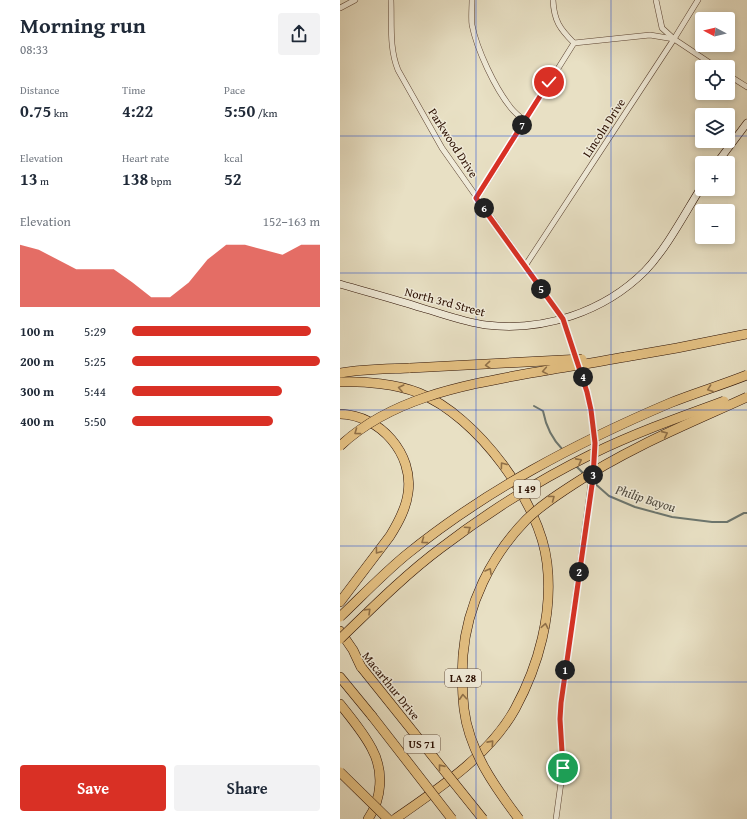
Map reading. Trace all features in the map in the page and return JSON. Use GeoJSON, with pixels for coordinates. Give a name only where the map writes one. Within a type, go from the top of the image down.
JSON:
{"type":"FeatureCollection","features":[{"type":"Feature","properties":{"kind":"highway"},"geometry":{"type":"LineString","coordinates":[[340,446],[358,430],[399,407],[442,392],[473,384],[677,348],[747,334]]}},
{"type":"Feature","properties":{"kind":"highway"},"geometry":{"type":"LineString","coordinates":[[340,373],[376,369],[625,357]]}},
{"type":"Feature","properties":{"kind":"highway","name":"I 49"},"geometry":{"type":"LineString","coordinates":[[340,617],[405,556],[478,502],[506,484],[564,452],[614,428],[672,403],[747,375]]}},
{"type":"Feature","properties":{"kind":"highway"},"geometry":{"type":"LineString","coordinates":[[340,382],[382,384],[420,393],[456,416],[482,440],[499,460],[516,484],[530,508],[539,530],[547,562],[548,599],[546,620],[541,643],[533,668],[515,709],[504,727],[479,755],[395,819]]}},
{"type":"Feature","properties":{"kind":"highway","name":"I 49"},"geometry":{"type":"LineString","coordinates":[[340,639],[373,607],[440,548],[497,508],[592,454],[626,438],[680,417],[747,394]]}},
{"type":"Feature","properties":{"kind":"highway","name":"LA 28"},"geometry":{"type":"LineString","coordinates":[[520,819],[504,798],[476,752],[464,710],[464,646],[467,626],[480,586],[513,534],[527,519],[557,495],[598,468],[634,448],[747,397]]}},
{"type":"Feature","properties":{"kind":"highway"},"geometry":{"type":"LineString","coordinates":[[340,414],[355,416],[366,420],[384,432],[394,442],[404,461],[407,472],[408,492],[406,504],[397,524],[340,602]]}},
{"type":"Feature","properties":{"kind":"highway"},"geometry":{"type":"LineString","coordinates":[[340,631],[361,668]]}},
{"type":"Feature","properties":{"kind":"highway","name":"Macarthur Drive"},"geometry":{"type":"LineString","coordinates":[[340,642],[483,819]]}},
{"type":"Feature","properties":{"kind":"highway","name":"US 71"},"geometry":{"type":"LineString","coordinates":[[340,677],[452,819]]}},
{"type":"Feature","properties":{"kind":"highway"},"geometry":{"type":"LineString","coordinates":[[340,704],[372,749],[379,764],[379,793],[376,805],[368,819]]}},
{"type":"Feature","properties":{"kind":"highway"},"geometry":{"type":"LineString","coordinates":[[340,772],[388,819]]}},
{"type":"Feature","properties":{"kind":"main road"},"geometry":{"type":"LineString","coordinates":[[723,156],[747,123]]}},
{"type":"Feature","properties":{"kind":"main road","name":"North 3rd Street"},"geometry":{"type":"LineString","coordinates":[[340,284],[485,325],[520,325],[563,319],[592,308],[614,297],[645,270],[662,249],[696,196]]}},
{"type":"Feature","properties":{"kind":"street"},"geometry":{"type":"LineString","coordinates":[[340,8],[355,0]]}},
{"type":"Feature","properties":{"kind":"street","name":"Parkwood Drive"},"geometry":{"type":"LineString","coordinates":[[391,0],[391,47],[393,60],[442,148],[563,319],[587,392],[595,443],[593,478],[561,703],[560,719],[563,768],[556,819]]}},
{"type":"Feature","properties":{"kind":"street"},"geometry":{"type":"LineString","coordinates":[[472,0],[472,23],[476,41],[487,66],[500,92],[512,109],[525,120]]}},
{"type":"Feature","properties":{"kind":"street"},"geometry":{"type":"LineString","coordinates":[[553,0],[555,15],[560,28],[574,43]]}},
{"type":"Feature","properties":{"kind":"street"},"geometry":{"type":"LineString","coordinates":[[656,0],[662,28],[674,39],[706,60]]}},
{"type":"Feature","properties":{"kind":"street","name":"Lincoln Drive"},"geometry":{"type":"LineString","coordinates":[[525,266],[698,0]]}},
{"type":"Feature","properties":{"kind":"street"},"geometry":{"type":"LineString","coordinates":[[574,43],[650,35],[674,39]]}},
{"type":"Feature","properties":{"kind":"street"},"geometry":{"type":"LineString","coordinates":[[476,198],[574,43]]}},
{"type":"Feature","properties":{"kind":"street"},"geometry":{"type":"LineString","coordinates":[[735,80],[747,88]]}},
{"type":"Feature","properties":{"kind":"waterway","name":"Philip Bayou"},"geometry":{"type":"LineString","coordinates":[[534,406],[543,411],[550,432],[563,450]]}},
{"type":"Feature","properties":{"kind":"waterway","name":"Philip Bayou"},"geometry":{"type":"LineString","coordinates":[[576,466],[584,474]]}},
{"type":"Feature","properties":{"kind":"waterway","name":"Philip Bayou"},"geometry":{"type":"LineString","coordinates":[[592,481],[609,496],[635,507],[672,517],[712,522],[727,522],[744,513],[747,513]]}},
{"type":"Feature","properties":{"kind":"route"},"geometry":{"type":"LineString","coordinates":[[549,82],[476,198],[563,319],[573,346],[591,410],[595,443],[593,478],[561,703],[560,719],[563,768]]}}]}
